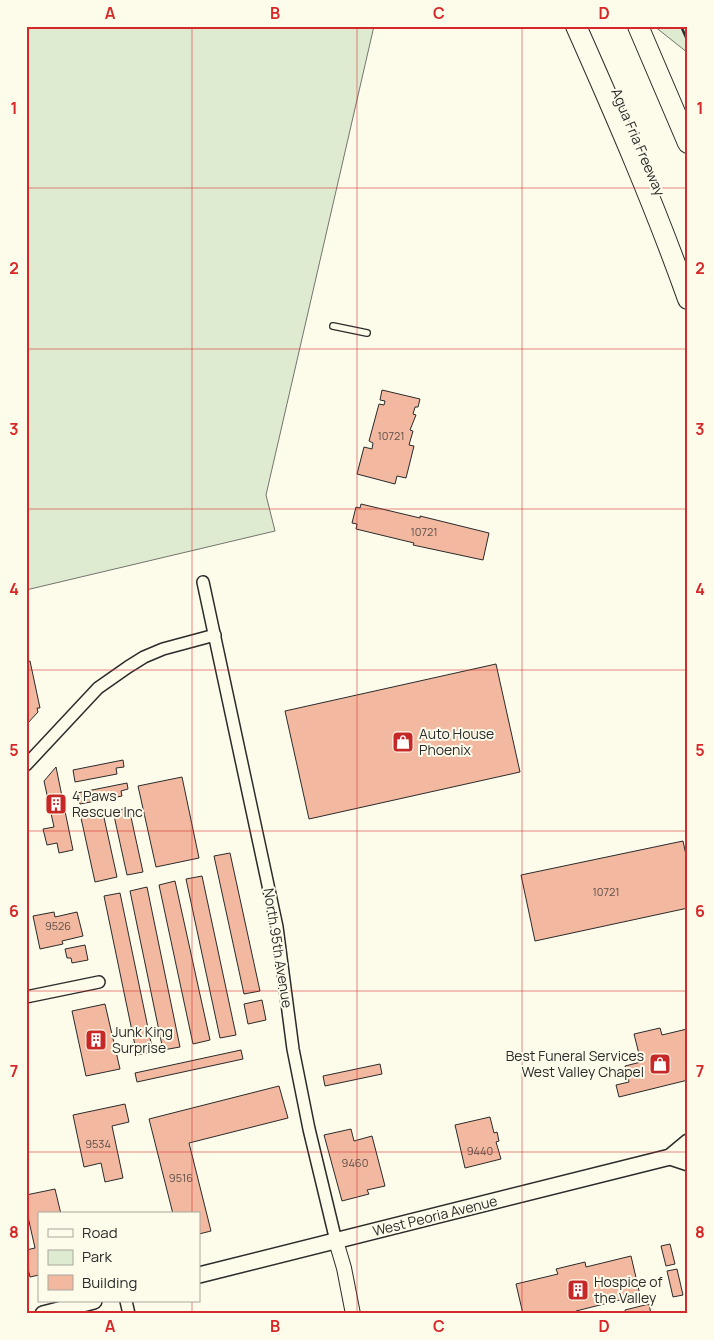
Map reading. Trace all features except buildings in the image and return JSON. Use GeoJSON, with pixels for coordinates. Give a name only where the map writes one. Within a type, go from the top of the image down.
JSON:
{"type":"FeatureCollection","features":[{"type":"Feature","properties":{"kind":"highway"},"geometry":{"type":"LineString","coordinates":[[576,26],[644,182],[688,299]]}},
{"type":"Feature","properties":{"kind":"highway","name":"Agua Fria Freeway"},"geometry":{"type":"LineString","coordinates":[[590,26],[617,95],[688,258]]}},
{"type":"Feature","properties":{"kind":"highway"},"geometry":{"type":"LineString","coordinates":[[638,26],[688,143]]}},
{"type":"Feature","properties":{"kind":"highway"},"geometry":{"type":"LineString","coordinates":[[653,26],[688,109]]}},
{"type":"Feature","properties":{"kind":"main road","name":"West Peoria Avenue"},"geometry":{"type":"LineString","coordinates":[[200,1275],[670,1157],[688,1142]]}},
{"type":"Feature","properties":{"kind":"main road"},"geometry":{"type":"LineString","coordinates":[[670,1157],[688,1163]]}},
{"type":"Feature","properties":{"kind":"main road"},"geometry":{"type":"LineString","coordinates":[[43,1314],[90,1302]]}},
{"type":"Feature","properties":{"kind":"street","name":"North 95th Avenue"},"geometry":{"type":"LineString","coordinates":[[203,582],[277,927],[293,1049],[309,1129],[328,1214],[344,1268],[353,1314]]}},
{"type":"Feature","properties":{"kind":"street"},"geometry":{"type":"LineString","coordinates":[[26,765],[98,688],[128,667],[144,657],[163,649],[215,636]]}},
{"type":"Feature","properties":{"kind":"street"},"geometry":{"type":"LineString","coordinates":[[26,997],[99,982]]}},
{"type":"Feature","properties":{"kind":"lane"},"geometry":{"type":"LineString","coordinates":[[333,326],[367,333]]}},
{"type":"Feature","properties":{"kind":"green space"},"geometry":{"type":"Polygon","coordinates":[[[26,26],[374,26],[266,495],[275,531],[26,590],[26,26]]]}},
{"type":"Feature","properties":{"kind":"green space"},"geometry":{"type":"Polygon","coordinates":[[[654,26],[688,26],[688,53],[654,26]]]}},
{"type":"Feature","properties":{"kind":"wall"},"geometry":{"type":"LineString","coordinates":[[681,26],[688,42]]}},
{"type":"Feature","properties":{"kind":"place","name":"Auto House Phoenix"},"geometry":{"type":"Point","coordinates":[403,742]}},
{"type":"Feature","properties":{"kind":"place","name":"4 Paws Rescue Inc"},"geometry":{"type":"Point","coordinates":[56,804]}},
{"type":"Feature","properties":{"kind":"place","name":"Junk King Surprise"},"geometry":{"type":"Point","coordinates":[96,1040]}},
{"type":"Feature","properties":{"kind":"place","name":"Best Funeral Services West Valley Chapel"},"geometry":{"type":"Point","coordinates":[660,1064]}},
{"type":"Feature","properties":{"kind":"place","name":"Hospice of the Valley"},"geometry":{"type":"Point","coordinates":[578,1290]}}]}
